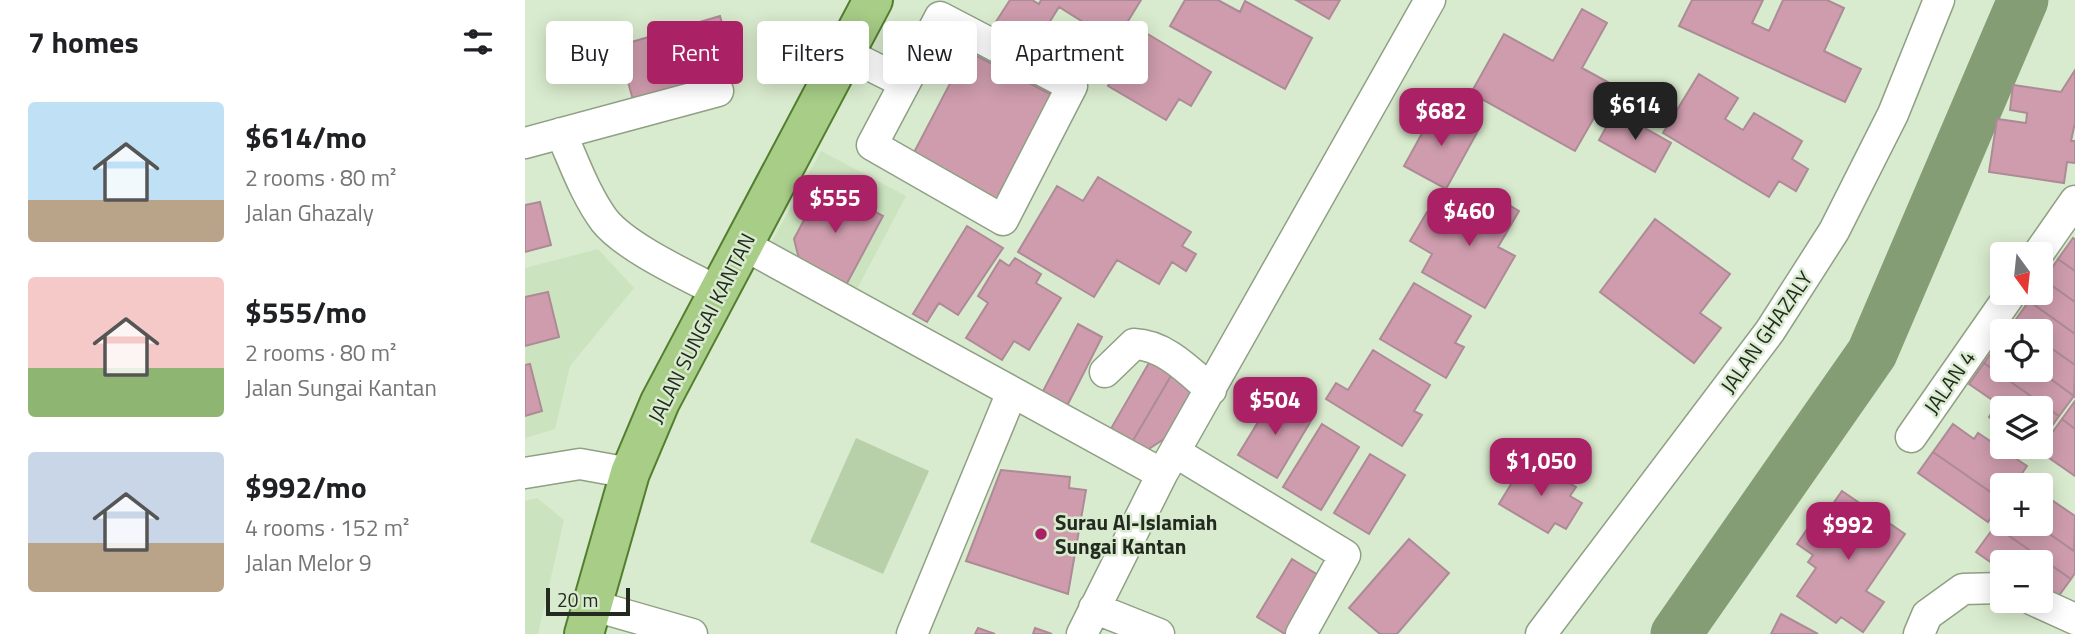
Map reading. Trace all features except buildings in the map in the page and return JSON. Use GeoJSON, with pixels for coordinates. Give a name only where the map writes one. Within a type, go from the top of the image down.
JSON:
{"type":"FeatureCollection","features":[{"type":"Feature","properties":{"kind":"main road","name":"JALAN SUNGAI KANTAN"},"geometry":{"type":"LineString","coordinates":[[862,21],[873,0]]}},
{"type":"Feature","properties":{"kind":"main road","name":"JALAN SUNGAI KANTAN"},"geometry":{"type":"LineString","coordinates":[[587,620],[630,473],[660,402],[829,84]]}},
{"type":"Feature","properties":{"kind":"street"},"geometry":{"type":"LineString","coordinates":[[1159,634],[1088,621],[1168,463],[1430,0]]}},
{"type":"Feature","properties":{"kind":"street","name":"JALAN GHAZALY"},"geometry":{"type":"LineString","coordinates":[[1541,634],[1770,331],[1834,231],[1893,114],[1940,0]]}},
{"type":"Feature","properties":{"kind":"street"},"geometry":{"type":"LineString","coordinates":[[940,17],[1072,86],[1003,220],[872,145],[905,83],[940,17]]}},
{"type":"Feature","properties":{"kind":"street"},"geometry":{"type":"LineString","coordinates":[[525,143],[719,91]]}},
{"type":"Feature","properties":{"kind":"street"},"geometry":{"type":"LineString","coordinates":[[561,133],[585,188],[605,221],[657,260],[717,291]]}},
{"type":"Feature","properties":{"kind":"street"},"geometry":{"type":"LineString","coordinates":[[2046,242],[2075,201]]}},
{"type":"Feature","properties":{"kind":"street"},"geometry":{"type":"LineString","coordinates":[[744,245],[1012,392],[1168,463],[1345,555],[1301,634]]}},
{"type":"Feature","properties":{"kind":"street","name":"JALAN 4"},"geometry":{"type":"LineString","coordinates":[[1911,437],[2003,305]]}},
{"type":"Feature","properties":{"kind":"street"},"geometry":{"type":"LineString","coordinates":[[1105,372],[1134,344],[1149,344],[1177,361],[1211,390]]}},
{"type":"Feature","properties":{"kind":"street"},"geometry":{"type":"LineString","coordinates":[[912,634],[1012,392]]}},
{"type":"Feature","properties":{"kind":"street"},"geometry":{"type":"LineString","coordinates":[[525,473],[580,464],[630,473]]}},
{"type":"Feature","properties":{"kind":"street"},"geometry":{"type":"LineString","coordinates":[[1919,634],[1927,615],[1963,589],[1990,588]]}},
{"type":"Feature","properties":{"kind":"street"},"geometry":{"type":"LineString","coordinates":[[2053,609],[2075,619]]}},
{"type":"Feature","properties":{"kind":"street"},"geometry":{"type":"LineString","coordinates":[[587,620],[692,634]]}},
{"type":"Feature","properties":{"kind":"shaded area"},"geometry":{"type":"Polygon","coordinates":[[[821,151],[906,196],[855,293],[769,247],[821,151]]]}},
{"type":"Feature","properties":{"kind":"shaded area"},"geometry":{"type":"Polygon","coordinates":[[[598,249],[634,288],[570,366],[555,429],[525,438],[525,268],[598,249]]]}},
{"type":"Feature","properties":{"kind":"shaded area"},"geometry":{"type":"Polygon","coordinates":[[[856,438],[929,471],[883,574],[810,542],[856,438]]]}},
{"type":"Feature","properties":{"kind":"shaded area"},"geometry":{"type":"Polygon","coordinates":[[[537,498],[564,520],[538,634],[525,634],[525,501],[537,498]]]}},
{"type":"Feature","properties":{"kind":"waterway"},"geometry":{"type":"LineString","coordinates":[[1676,634],[1872,353],[2023,0]]}},
{"type":"Feature","properties":{"kind":"place","name":"Surau Al-Islamiah Sungai Kantan"},"geometry":{"type":"Point","coordinates":[1041,534]}}]}
